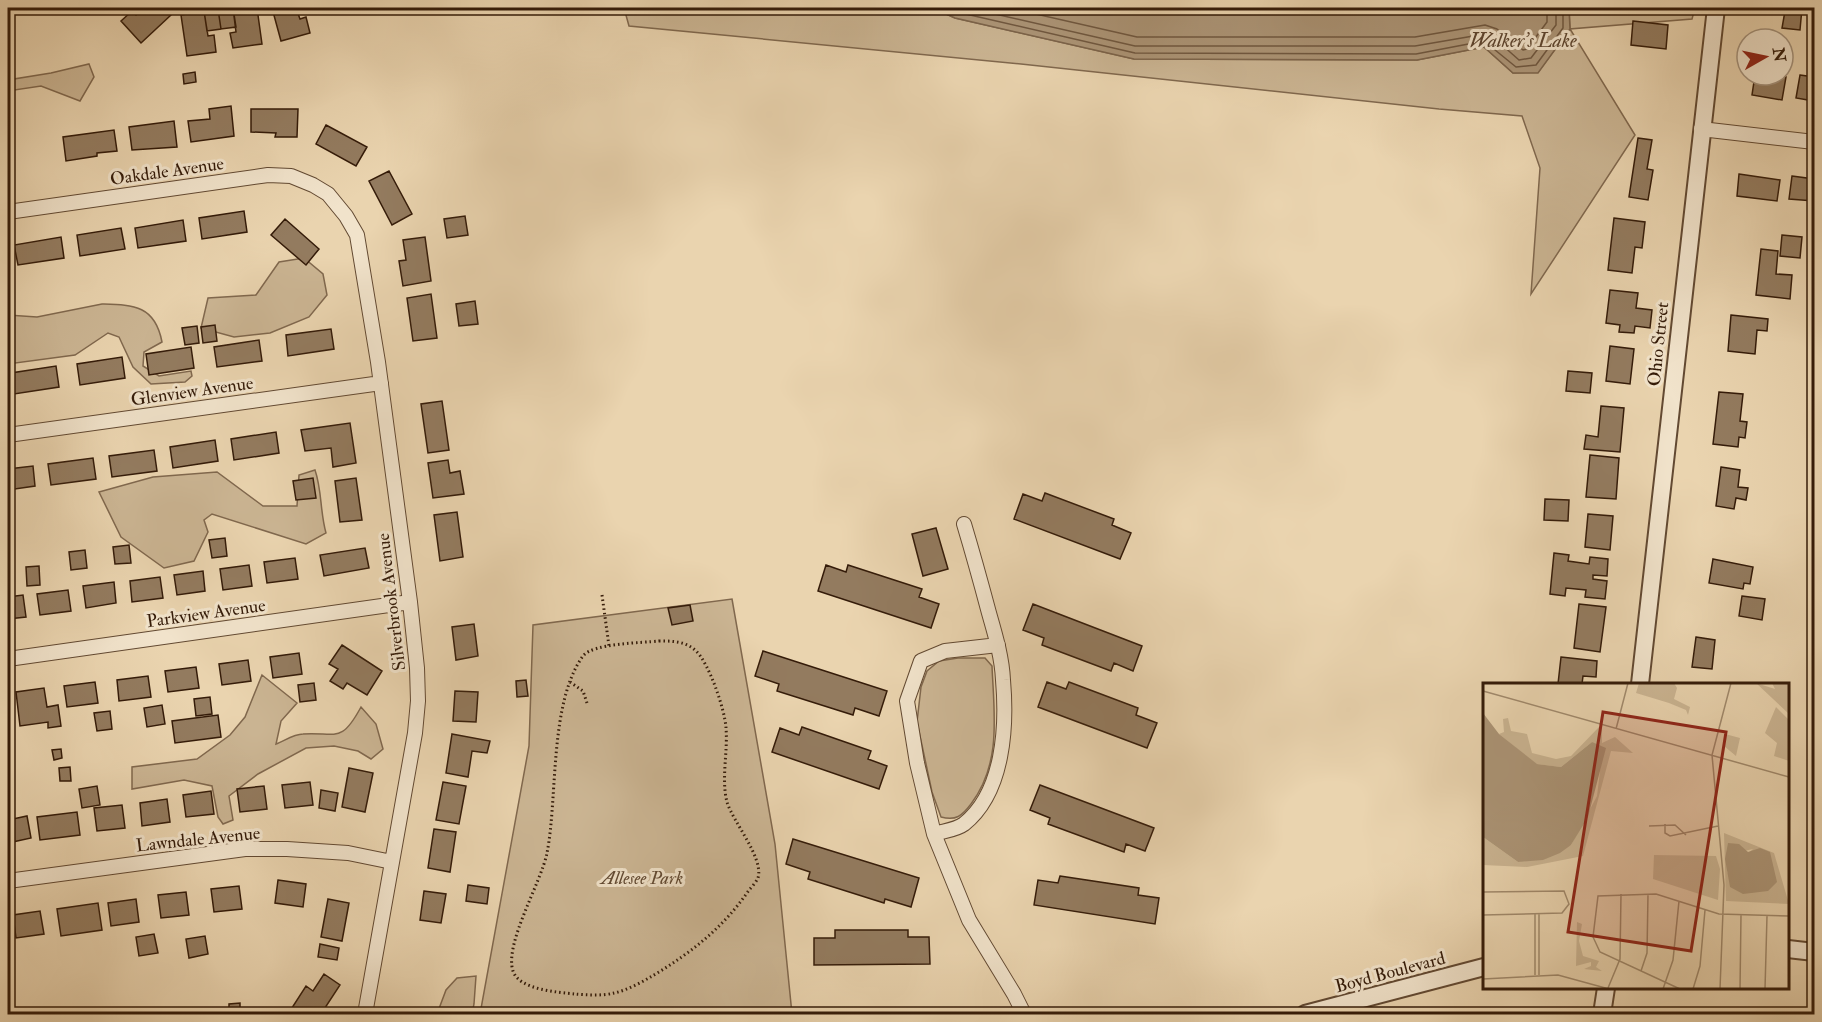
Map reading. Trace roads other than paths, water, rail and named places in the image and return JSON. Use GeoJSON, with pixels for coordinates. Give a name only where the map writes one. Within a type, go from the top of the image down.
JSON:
{"type":"FeatureCollection","features":[{"type":"Feature","properties":{"kind":"street","name":"Ohio Street"},"geometry":{"type":"LineString","coordinates":[[1640,683],[1716,8]]}},
{"type":"Feature","properties":{"kind":"street"},"geometry":{"type":"LineString","coordinates":[[1701,129],[1815,142]]}},
{"type":"Feature","properties":{"kind":"street","name":"Oakdale Avenue"},"geometry":{"type":"LineString","coordinates":[[8,212],[268,175],[291,176],[328,194]]}},
{"type":"Feature","properties":{"kind":"street","name":"Silverbrook Avenue"},"geometry":{"type":"LineString","coordinates":[[328,194],[346,216],[357,235],[381,383],[417,669],[418,701],[415,733],[365,1014]]}},
{"type":"Feature","properties":{"kind":"street","name":"Glenview Avenue"},"geometry":{"type":"LineString","coordinates":[[8,435],[381,383]]}},
{"type":"Feature","properties":{"kind":"street"},"geometry":{"type":"LineString","coordinates":[[934,834],[962,826],[976,812],[993,785],[1000,760],[1003,732],[1003,680],[998,645],[964,524]]}},
{"type":"Feature","properties":{"kind":"street","name":"Parkview Avenue"},"geometry":{"type":"LineString","coordinates":[[8,659],[410,602]]}},
{"type":"Feature","properties":{"kind":"street"},"geometry":{"type":"LineString","coordinates":[[998,645],[945,651],[921,661],[907,701],[917,764],[934,834],[969,920],[1024,1014]]}},
{"type":"Feature","properties":{"kind":"street","name":"Lawndale Avenue"},"geometry":{"type":"LineString","coordinates":[[8,881],[244,849],[348,853],[392,862]]}},
{"type":"Feature","properties":{"kind":"street"},"geometry":{"type":"LineString","coordinates":[[1789,949],[1815,952]]}},
{"type":"Feature","properties":{"kind":"street","name":"Boyd Boulevard"},"geometry":{"type":"LineString","coordinates":[[1305,1014],[1483,968]]}},
{"type":"Feature","properties":{"kind":"street"},"geometry":{"type":"LineString","coordinates":[[1602,1014],[1606,989]]}},
{"type":"Feature","properties":{"kind":"water","name":"Walker's Lake"},"geometry":{"type":"Polygon","coordinates":[[[933,8],[1569,8],[1570,29],[1538,73],[1513,73],[1484,47],[1417,60],[1134,59],[955,18],[933,8]]]}},
{"type":"Feature","properties":{"kind":"park label","name":"Allesee Park"},"geometry":{"type":"Point","coordinates":[642,878]}}]}
